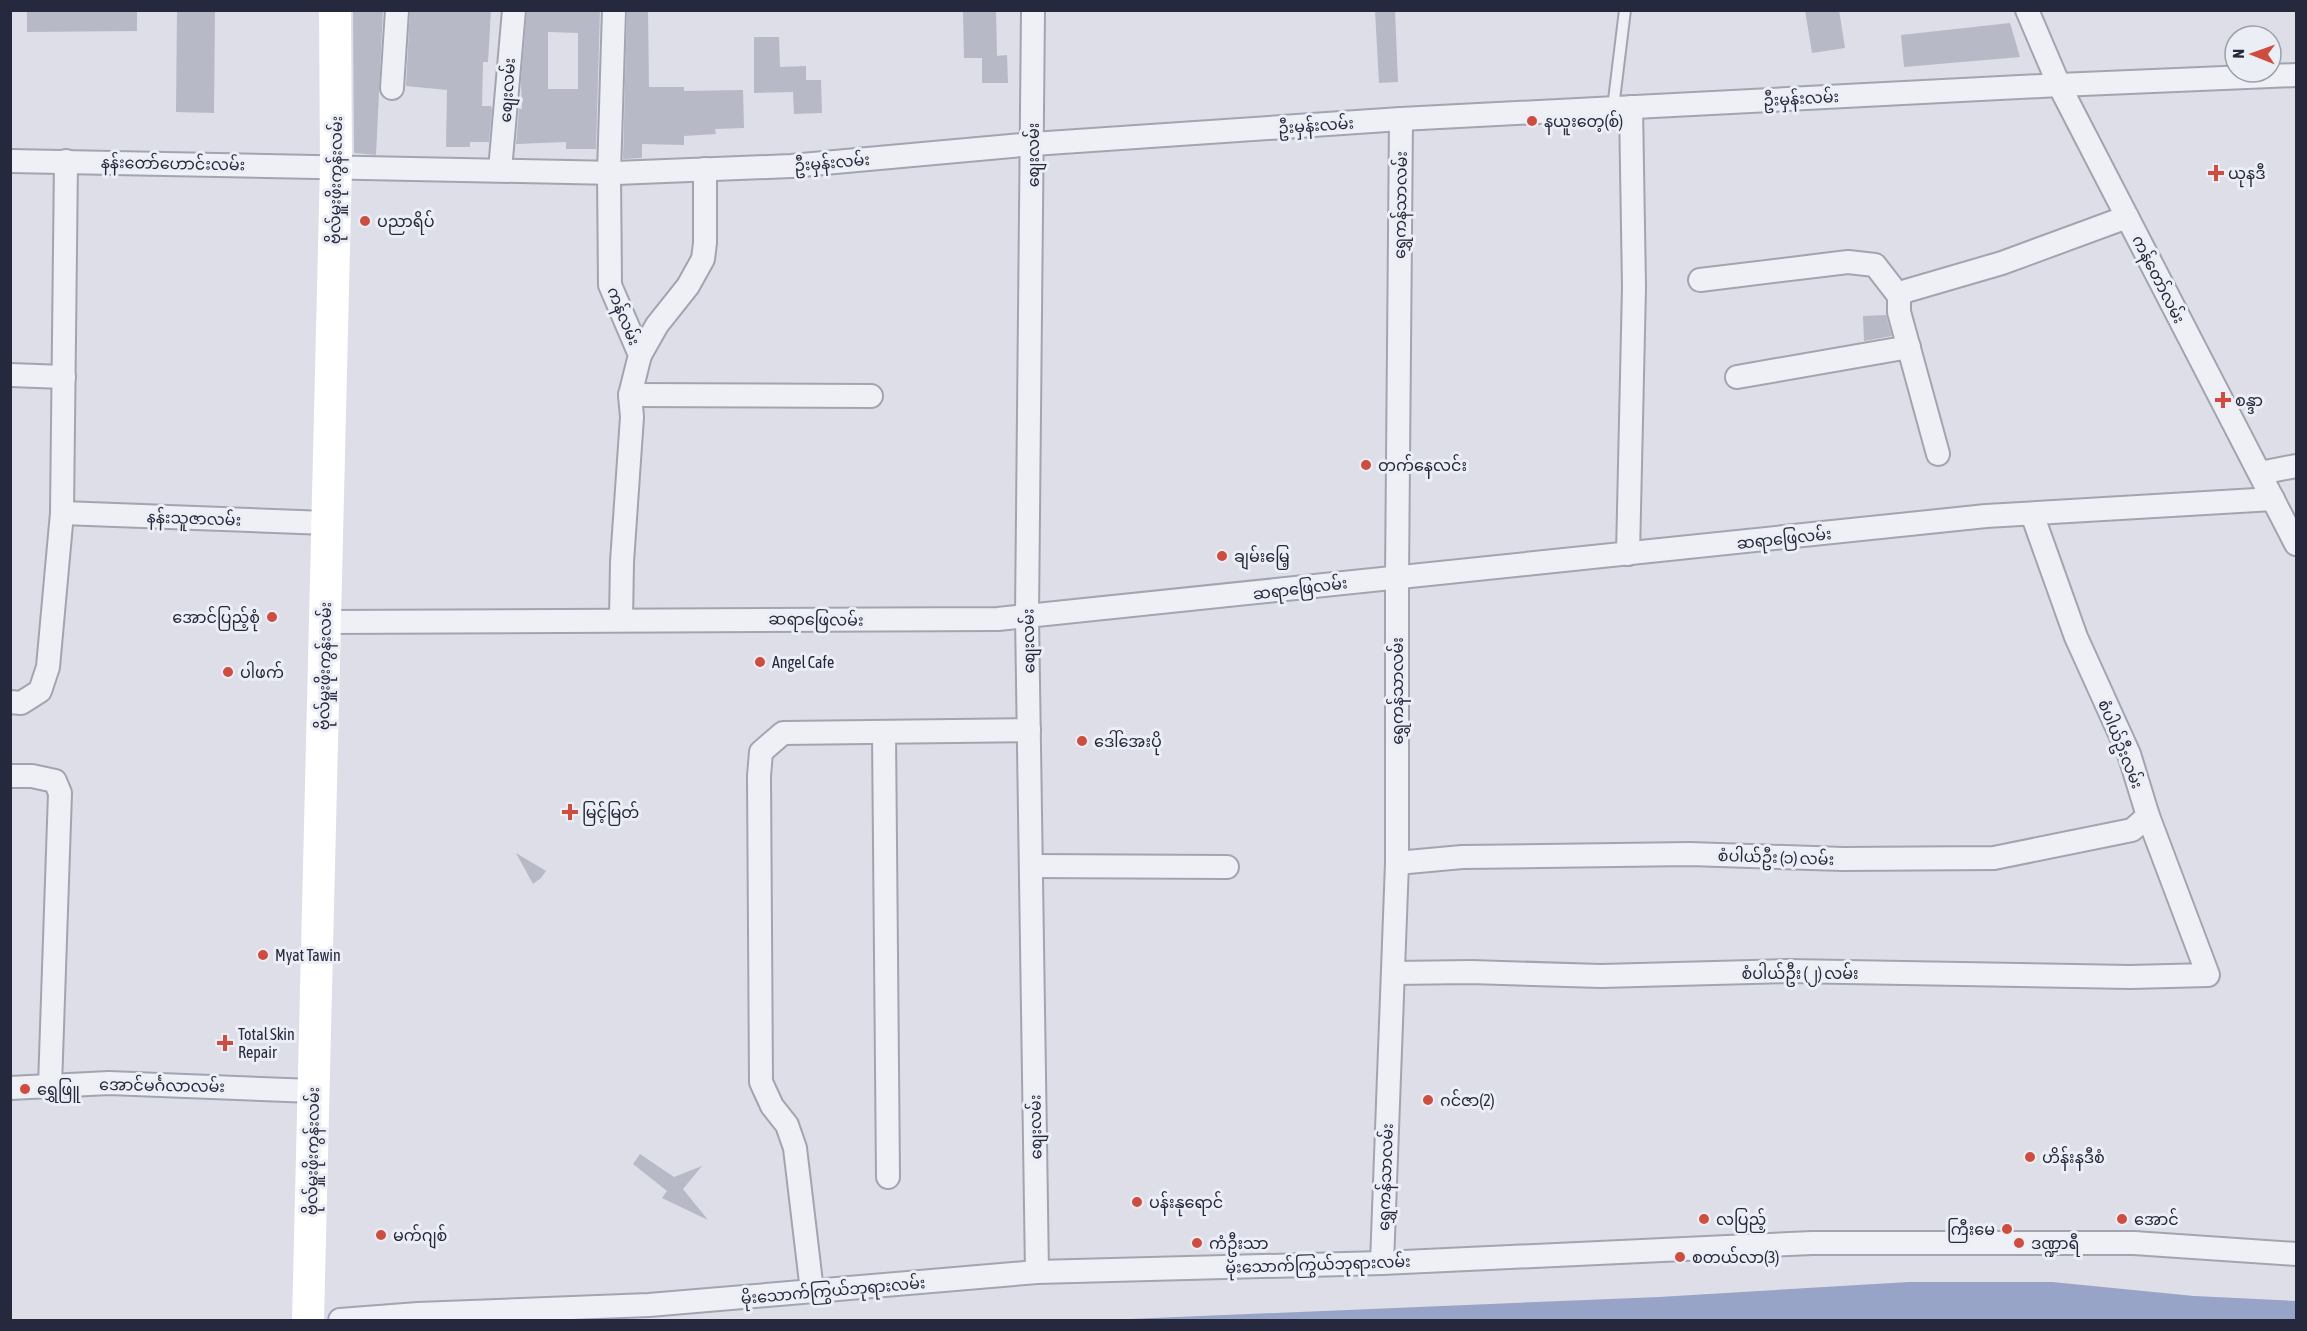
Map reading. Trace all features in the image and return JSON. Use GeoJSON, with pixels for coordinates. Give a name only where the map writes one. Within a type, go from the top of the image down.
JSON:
{"type":"FeatureCollection","features":[{"type":"Feature","properties":{"kind":"street","name":"ဗိုလ်မှူးဖိုးကွန်းလမ်း"},"geometry":{"type":"LineString","coordinates":[[308,1320],[336,166],[335,10]]}},
{"type":"Feature","properties":{"kind":"street"},"geometry":{"type":"LineString","coordinates":[[392,88],[398,10]]}},
{"type":"Feature","properties":{"kind":"street","name":"စျေးလမ်း"},"geometry":{"type":"LineString","coordinates":[[500,170],[514,10]]}},
{"type":"Feature","properties":{"kind":"street","name":"ကန်လမ်း"},"geometry":{"type":"LineString","coordinates":[[614,10],[609,173],[610,285],[640,355],[630,396],[632,417],[622,562],[621,620]]}},
{"type":"Feature","properties":{"kind":"street","name":"စျေးလမ်း"},"geometry":{"type":"LineString","coordinates":[[1033,10],[1027,616],[1037,1272]]}},
{"type":"Feature","properties":{"kind":"street","name":"ကန်တော်လမ်း"},"geometry":{"type":"LineString","coordinates":[[2027,10],[2059,85],[2296,544]]}},
{"type":"Feature","properties":{"kind":"street","name":"ဦးမှန်းလမ်း"},"geometry":{"type":"LineString","coordinates":[[336,166],[609,173],[790,166],[1033,144],[1401,119],[2296,75]]}},
{"type":"Feature","properties":{"kind":"street"},"geometry":{"type":"LineString","coordinates":[[1622,107],[1634,287],[1628,554]]}},
{"type":"Feature","properties":{"kind":"street","name":"‌ရွှေကန်သာလမ်း"},"geometry":{"type":"LineString","coordinates":[[1382,1263],[1397,863],[1401,119]]}},
{"type":"Feature","properties":{"kind":"street","name":"နန်းတော်ဟောင်းလမ်း"},"geometry":{"type":"LineString","coordinates":[[10,161],[336,166]]}},
{"type":"Feature","properties":{"kind":"street"},"geometry":{"type":"LineString","coordinates":[[10,702],[21,703],[40,692],[48,667],[62,513],[66,161]]}},
{"type":"Feature","properties":{"kind":"street"},"geometry":{"type":"LineString","coordinates":[[640,355],[657,325],[688,285],[703,259],[705,169]]}},
{"type":"Feature","properties":{"kind":"street"},"geometry":{"type":"LineString","coordinates":[[1899,296],[1906,291],[2002,263],[2127,217]]}},
{"type":"Feature","properties":{"kind":"street"},"geometry":{"type":"LineString","coordinates":[[1700,280],[1848,262],[1875,265],[1899,296],[1899,312],[1938,454]]}},
{"type":"Feature","properties":{"kind":"street"},"geometry":{"type":"LineString","coordinates":[[1737,377],[1909,347]]}},
{"type":"Feature","properties":{"kind":"street"},"geometry":{"type":"LineString","coordinates":[[10,375],[64,377]]}},
{"type":"Feature","properties":{"kind":"street"},"geometry":{"type":"LineString","coordinates":[[630,396],[871,396]]}},
{"type":"Feature","properties":{"kind":"street"},"geometry":{"type":"LineString","coordinates":[[2260,473],[2296,466]]}},
{"type":"Feature","properties":{"kind":"street","name":"ဆရာဖြေလမ်း"},"geometry":{"type":"LineString","coordinates":[[325,622],[781,618],[915,621],[1027,616],[1986,516],[2273,499]]}},
{"type":"Feature","properties":{"kind":"street","name":"နန်းသူဇာလမ်း"},"geometry":{"type":"LineString","coordinates":[[62,513],[326,523]]}},
{"type":"Feature","properties":{"kind":"street","name":"စံပါယ်ဦးလမ်း"},"geometry":{"type":"LineString","coordinates":[[2032,514],[2076,638],[2128,754],[2148,816],[2208,975]]}},
{"type":"Feature","properties":{"kind":"street"},"geometry":{"type":"LineString","coordinates":[[812,1291],[795,1148],[787,1125],[772,1106],[761,1082],[759,776],[761,752],[783,733],[1029,730]]}},
{"type":"Feature","properties":{"kind":"street"},"geometry":{"type":"LineString","coordinates":[[884,732],[888,1177]]}},
{"type":"Feature","properties":{"kind":"street"},"geometry":{"type":"LineString","coordinates":[[10,776],[32,776],[55,781],[60,793],[50,1086]]}},
{"type":"Feature","properties":{"kind":"street","name":"စံပါယ်ဦး (၁) လမ်း"},"geometry":{"type":"LineString","coordinates":[[1397,863],[1462,857],[1690,854],[1843,860],[1994,858],[2132,830],[2148,816]]}},
{"type":"Feature","properties":{"kind":"street"},"geometry":{"type":"LineString","coordinates":[[1031,866],[1227,867]]}},
{"type":"Feature","properties":{"kind":"street","name":"စံပါယ်ဦး (၂) လမ်း"},"geometry":{"type":"LineString","coordinates":[[1393,973],[1470,972],[1601,976],[1788,971],[2130,977],[2208,975]]}},
{"type":"Feature","properties":{"kind":"street","name":"အောင်မင်္ဂလာလမ်း"},"geometry":{"type":"LineString","coordinates":[[10,1088],[109,1083],[313,1091]]}},
{"type":"Feature","properties":{"kind":"street","name":"မိုးသောက်ကြွယ်ဘုရားလမ်း"},"geometry":{"type":"LineString","coordinates":[[340,1320],[418,1314],[649,1305],[1037,1272],[1382,1263],[1812,1243],[2134,1243],[2296,1254]]}},
{"type":"Feature","properties":{"kind":"lane"},"geometry":{"type":"LineString","coordinates":[[1622,107],[1625,10]]}},
{"type":"Feature","properties":{"kind":"water"},"geometry":{"type":"Polygon","coordinates":[[[1909,1282],[2052,1282],[2194,1296],[2296,1301],[2296,1320],[1106,1320],[1659,1297],[1909,1282]]]}},
{"type":"Feature","properties":{"kind":"building"},"geometry":{"type":"Polygon","coordinates":[[[27,10],[137,10],[137,31],[27,32],[27,10]]]}},
{"type":"Feature","properties":{"kind":"building"},"geometry":{"type":"Polygon","coordinates":[[[177,10],[215,10],[214,113],[176,112],[177,10]]]}},
{"type":"Feature","properties":{"kind":"building"},"geometry":{"type":"Polygon","coordinates":[[[353,10],[383,10],[376,155],[354,153],[353,10]]]}},
{"type":"Feature","properties":{"kind":"building"},"geometry":{"type":"Polygon","coordinates":[[[410,10],[491,10],[488,62],[483,62],[482,106],[491,106],[492,110],[489,142],[470,142],[470,147],[446,147],[447,90],[406,86],[410,10]]]}},
{"type":"Feature","properties":{"kind":"building"},"geometry":{"type":"Polygon","coordinates":[[[527,10],[600,10],[596,149],[566,149],[566,142],[516,144],[519,109],[522,109],[521,80],[527,10]],[[548,32],[548,89],[578,89],[578,33],[548,32]]]}},
{"type":"Feature","properties":{"kind":"building"},"geometry":{"type":"Polygon","coordinates":[[[627,10],[648,10],[649,87],[684,87],[684,91],[743,90],[744,128],[715,129],[716,134],[684,136],[684,145],[642,144],[642,158],[623,159],[627,10]]]}},
{"type":"Feature","properties":{"kind":"building"},"geometry":{"type":"Polygon","coordinates":[[[963,10],[996,10],[997,56],[1007,55],[1008,83],[982,83],[982,58],[964,58],[963,10]]]}},
{"type":"Feature","properties":{"kind":"building"},"geometry":{"type":"Polygon","coordinates":[[[1375,10],[1395,10],[1398,82],[1379,83],[1375,10]]]}},
{"type":"Feature","properties":{"kind":"building"},"geometry":{"type":"Polygon","coordinates":[[[1805,10],[1839,10],[1845,48],[1812,53],[1805,10]]]}},
{"type":"Feature","properties":{"kind":"building"},"geometry":{"type":"Polygon","coordinates":[[[2010,23],[2020,57],[1904,67],[1901,35],[2010,23]]]}},
{"type":"Feature","properties":{"kind":"building"},"geometry":{"type":"Polygon","coordinates":[[[754,37],[779,37],[780,67],[806,66],[806,80],[821,80],[822,113],[794,114],[793,92],[754,93],[754,37]]]}},
{"type":"Feature","properties":{"kind":"building"},"geometry":{"type":"Polygon","coordinates":[[[1886,315],[1892,336],[1864,341],[1863,316],[1886,315]]]}},
{"type":"Feature","properties":{"kind":"building"},"geometry":{"type":"Polygon","coordinates":[[[516,853],[546,871],[533,884],[516,853]]]}},
{"type":"Feature","properties":{"kind":"building"},"geometry":{"type":"Polygon","coordinates":[[[640,1154],[674,1177],[702,1166],[683,1189],[708,1220],[662,1198],[667,1191],[633,1164],[640,1154]]]}},
{"type":"Feature","properties":{"kind":"place","name":"နယူးတေ့(စ်)"},"geometry":{"type":"Point","coordinates":[1532,121]}},
{"type":"Feature","properties":{"kind":"place","name":"ယုနဒီ"},"geometry":{"type":"Point","coordinates":[2216,173]}},
{"type":"Feature","properties":{"kind":"place","name":"ပညာရိပ်"},"geometry":{"type":"Point","coordinates":[365,221]}},
{"type":"Feature","properties":{"kind":"place","name":"စန္ဒာ"},"geometry":{"type":"Point","coordinates":[2223,400]}},
{"type":"Feature","properties":{"kind":"place","name":"တက်နေလင်း"},"geometry":{"type":"Point","coordinates":[1366,465]}},
{"type":"Feature","properties":{"kind":"place","name":"ချမ်းမြေ့"},"geometry":{"type":"Point","coordinates":[1222,556]}},
{"type":"Feature","properties":{"kind":"place","name":"အောင်ပြည့်စုံ"},"geometry":{"type":"Point","coordinates":[272,617]}},
{"type":"Feature","properties":{"kind":"place","name":"Angel Cafe"},"geometry":{"type":"Point","coordinates":[760,662]}},
{"type":"Feature","properties":{"kind":"place","name":"ပါဖက်"},"geometry":{"type":"Point","coordinates":[228,672]}},
{"type":"Feature","properties":{"kind":"place","name":"ဒေါ်အေးပို"},"geometry":{"type":"Point","coordinates":[1082,741]}},
{"type":"Feature","properties":{"kind":"place","name":"မြင့်မြတ်"},"geometry":{"type":"Point","coordinates":[570,812]}},
{"type":"Feature","properties":{"kind":"place","name":"Myat Tawin"},"geometry":{"type":"Point","coordinates":[263,955]}},
{"type":"Feature","properties":{"kind":"place","name":"Total Skin Repair"},"geometry":{"type":"Point","coordinates":[225,1043]}},
{"type":"Feature","properties":{"kind":"place","name":"ရွှေဖြူ"},"geometry":{"type":"Point","coordinates":[25,1089]}},
{"type":"Feature","properties":{"kind":"place","name":"ဂင်ဇာ(2)"},"geometry":{"type":"Point","coordinates":[1428,1100]}},
{"type":"Feature","properties":{"kind":"place","name":"ဟိန်းနဒီစံ"},"geometry":{"type":"Point","coordinates":[2030,1157]}},
{"type":"Feature","properties":{"kind":"place","name":"ပန်းနုရောင်"},"geometry":{"type":"Point","coordinates":[1137,1202]}},
{"type":"Feature","properties":{"kind":"place","name":"လပြည့်"},"geometry":{"type":"Point","coordinates":[1704,1219]}},
{"type":"Feature","properties":{"kind":"place","name":"အောင်"},"geometry":{"type":"Point","coordinates":[2122,1219]}},
{"type":"Feature","properties":{"kind":"place","name":"ကြီးမေ"},"geometry":{"type":"Point","coordinates":[2007,1229]}},
{"type":"Feature","properties":{"kind":"place","name":"မက်ဂျစ်"},"geometry":{"type":"Point","coordinates":[381,1235]}},
{"type":"Feature","properties":{"kind":"place","name":"ကံဦးသာ"},"geometry":{"type":"Point","coordinates":[1197,1243]}},
{"type":"Feature","properties":{"kind":"place","name":"ဒဏ္ဍာရီ"},"geometry":{"type":"Point","coordinates":[2019,1243]}},
{"type":"Feature","properties":{"kind":"place","name":"စတယ်လာ(3)"},"geometry":{"type":"Point","coordinates":[1680,1257]}}]}
